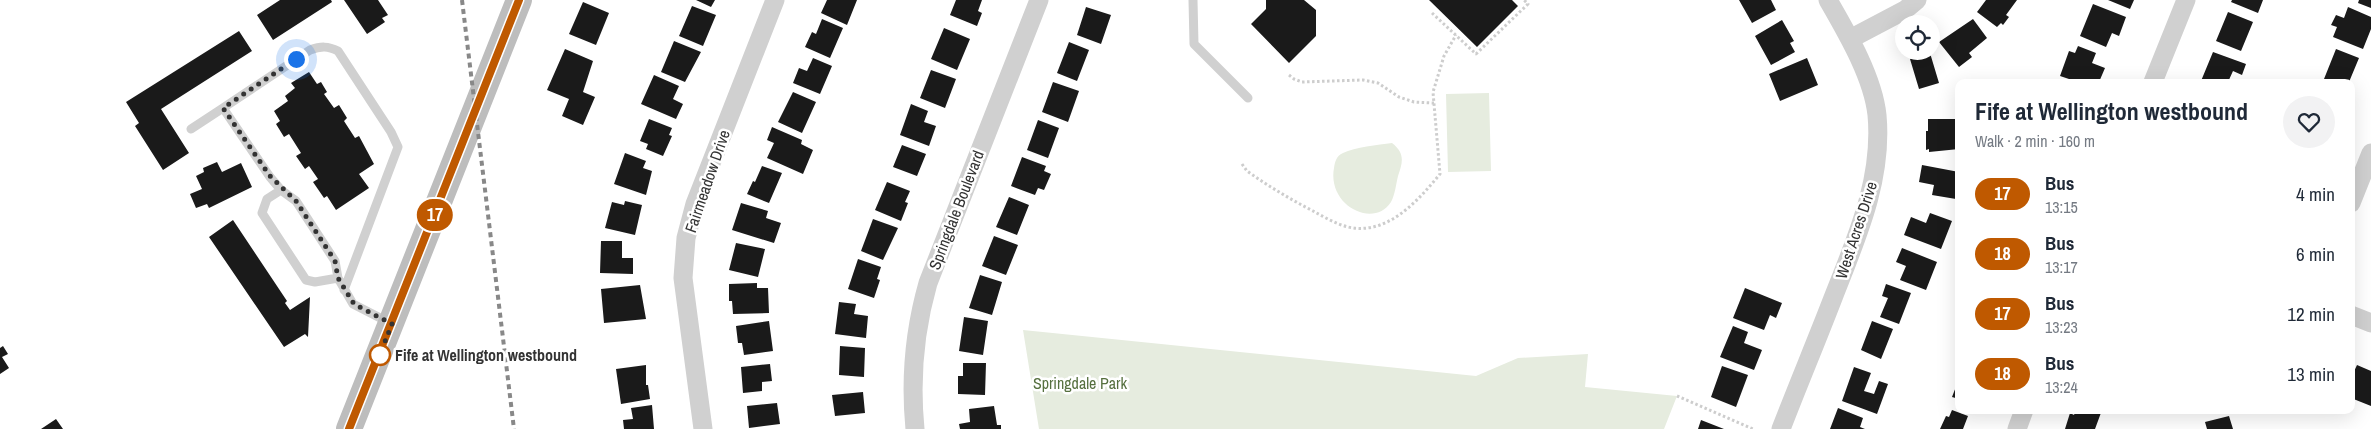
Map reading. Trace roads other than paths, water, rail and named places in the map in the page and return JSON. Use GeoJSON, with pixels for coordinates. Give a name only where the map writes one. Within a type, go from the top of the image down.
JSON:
{"type":"FeatureCollection","features":[{"type":"Feature","properties":{"kind":"street"},"geometry":{"type":"LineString","coordinates":[[349,429],[519,0]]}},
{"type":"Feature","properties":{"kind":"street","name":"Fairmeadow Drive"},"geometry":{"type":"LineString","coordinates":[[703,429],[683,278],[686,238],[695,204],[776,0]]}},
{"type":"Feature","properties":{"kind":"street","name":"Springdale Boulevard"},"geometry":{"type":"LineString","coordinates":[[915,429],[912,392],[913,356],[918,319],[928,283],[1039,0]]}},
{"type":"Feature","properties":{"kind":"street","name":"West Acres Drive"},"geometry":{"type":"LineString","coordinates":[[1781,429],[1857,237],[1871,193],[1877,156],[1877,114],[1869,84],[1850,39],[1828,0]]}},
{"type":"Feature","properties":{"kind":"street"},"geometry":{"type":"LineString","coordinates":[[1850,39],[1905,10],[1917,0]]}},
{"type":"Feature","properties":{"kind":"street"},"geometry":{"type":"LineString","coordinates":[[2154,79],[2186,0]]}},
{"type":"Feature","properties":{"kind":"street"},"geometry":{"type":"LineString","coordinates":[[2355,193],[2371,154]]}},
{"type":"Feature","properties":{"kind":"street"},"geometry":{"type":"LineString","coordinates":[[2355,317],[2371,323]]}},
{"type":"Feature","properties":{"kind":"street"},"geometry":{"type":"LineString","coordinates":[[2017,429],[2023,414]]}},
{"type":"Feature","properties":{"kind":"lane"},"geometry":{"type":"LineString","coordinates":[[1193,0],[1194,44],[1248,98]]}},
{"type":"Feature","properties":{"kind":"lane"},"geometry":{"type":"LineString","coordinates":[[191,129],[310,50],[320,46],[330,47],[338,51],[391,132],[398,147],[344,290]]}},
{"type":"Feature","properties":{"kind":"lane"},"geometry":{"type":"LineString","coordinates":[[223,108],[266,172],[281,190],[296,201],[335,261],[338,278],[354,304],[392,324]]}},
{"type":"Feature","properties":{"kind":"lane"},"geometry":{"type":"LineString","coordinates":[[281,190],[267,199],[262,213],[306,280],[315,282],[338,278]]}},
{"type":"Feature","properties":{"kind":"railway"},"geometry":{"type":"LineString","coordinates":[[462,0],[514,429]]}},
{"type":"Feature","properties":{"kind":"place","name":"Fife at Wellington westbound"},"geometry":{"type":"Point","coordinates":[380,355]}},
{"type":"Feature","properties":{"kind":"park label","name":"Springdale Park"},"geometry":{"type":"Point","coordinates":[1080,383]}}]}
